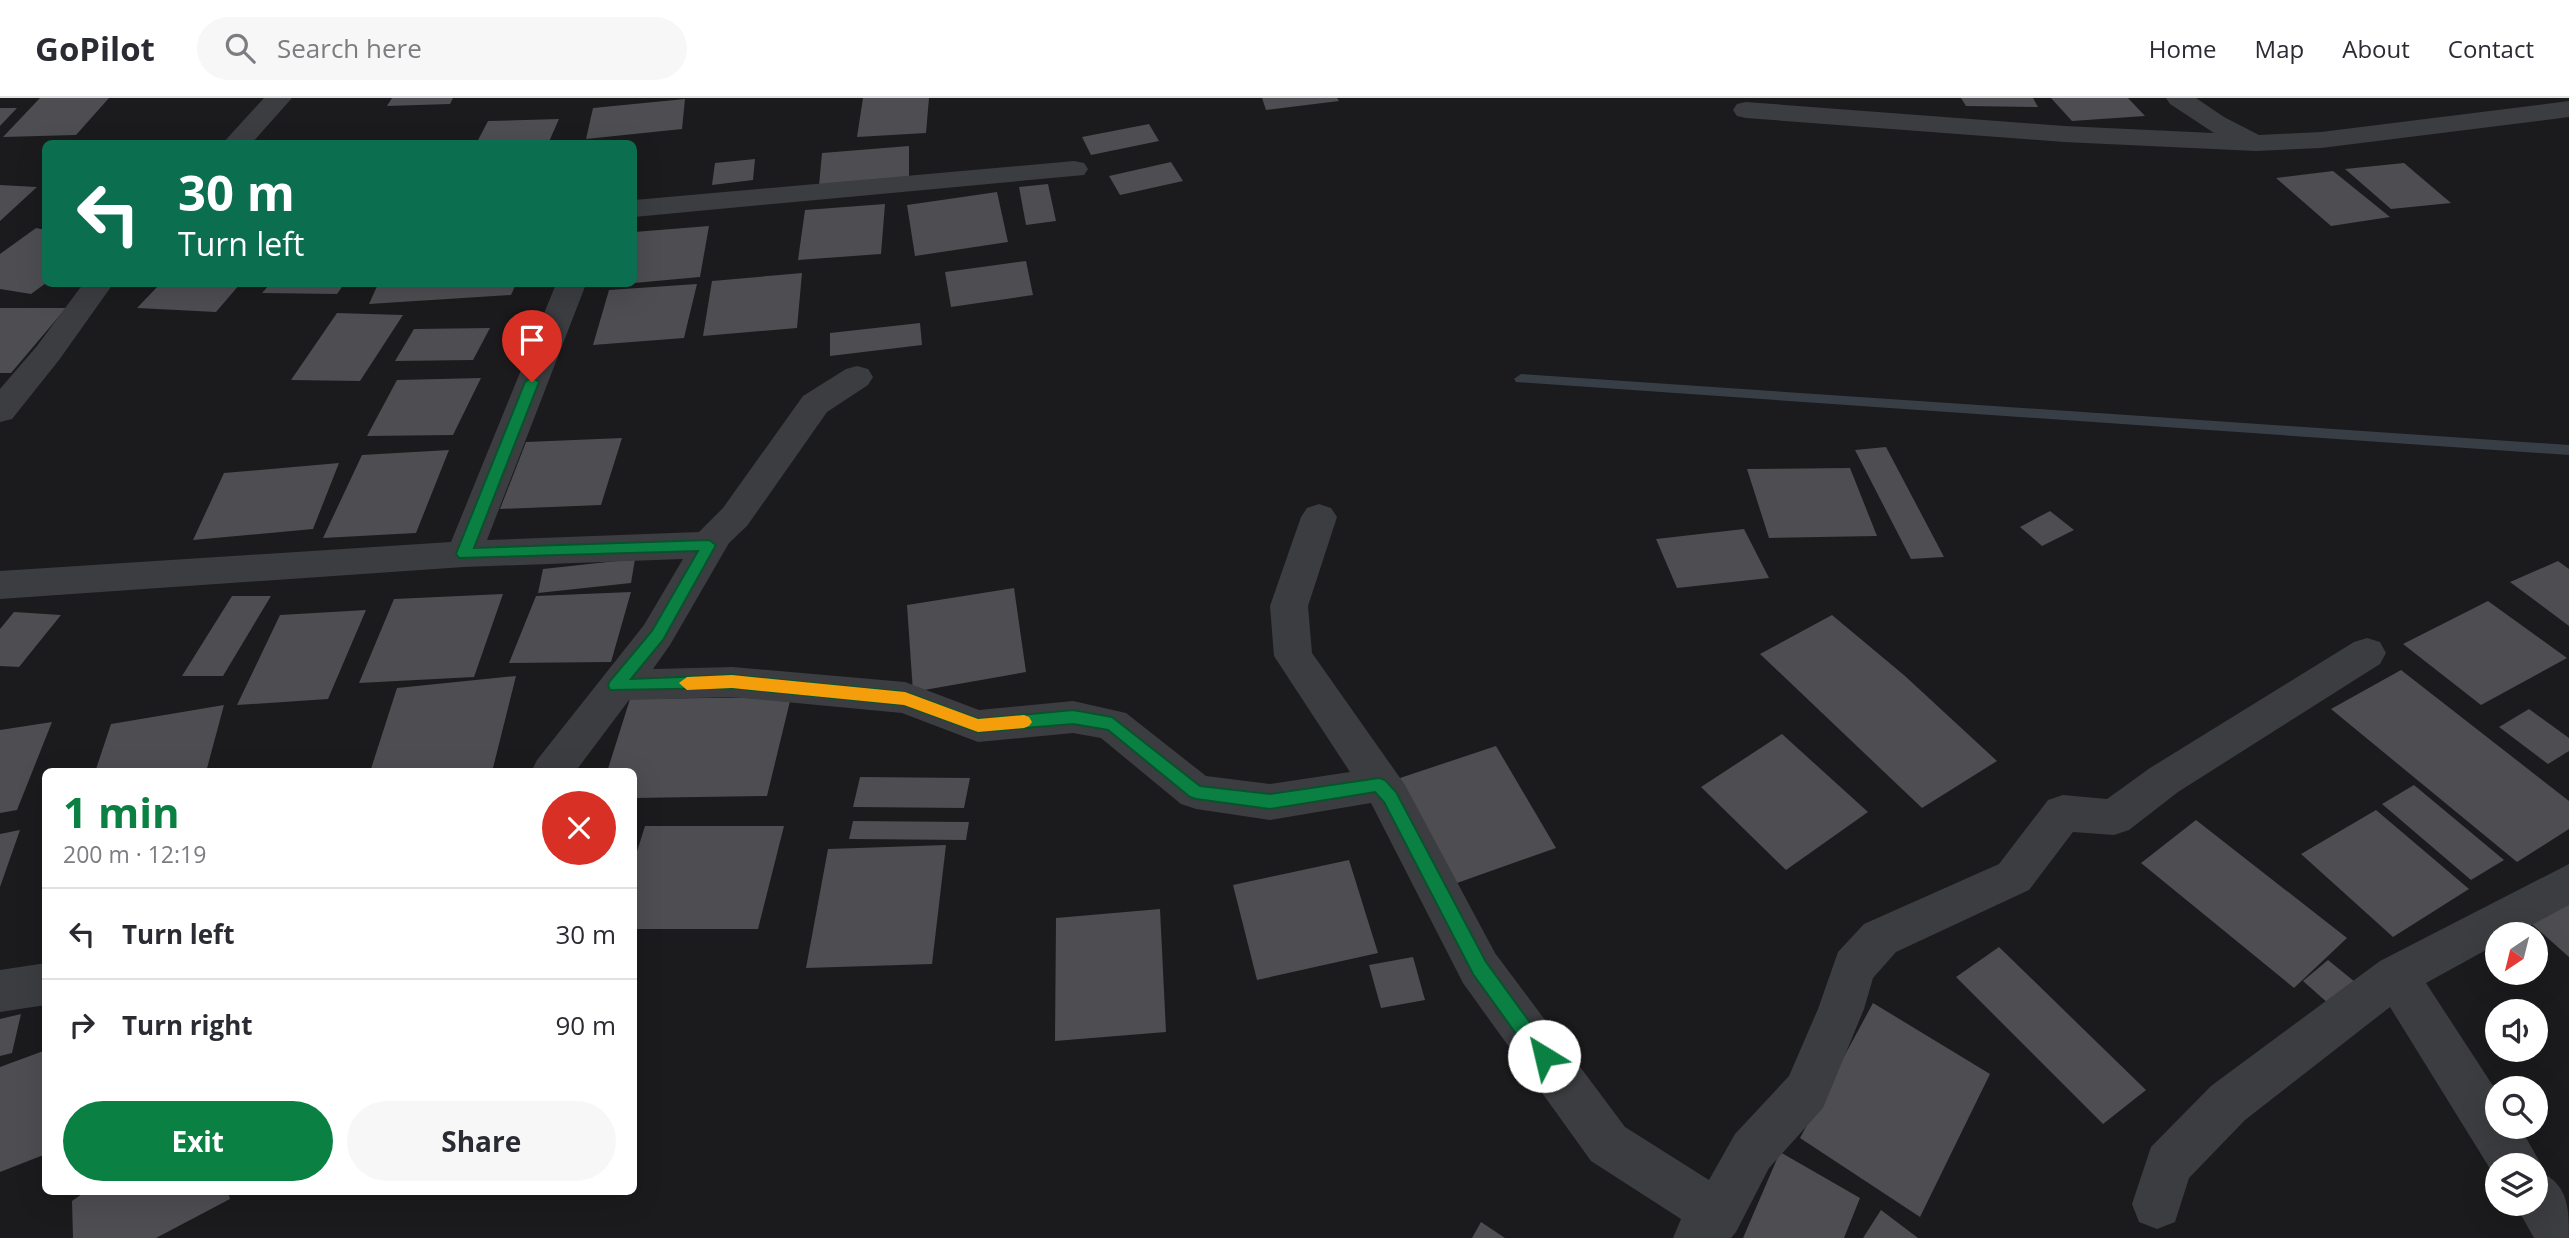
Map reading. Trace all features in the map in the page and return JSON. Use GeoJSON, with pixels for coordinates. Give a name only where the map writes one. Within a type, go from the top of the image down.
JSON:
{"type":"FeatureCollection","features":[{"type":"Feature","properties":{"kind":"street"},"geometry":{"type":"LineString","coordinates":[[239,140],[279,98]]}},
{"type":"Feature","properties":{"kind":"street"},"geometry":{"type":"LineString","coordinates":[[2179,98],[2215,122],[2256,143]]}},
{"type":"Feature","properties":{"kind":"street"},"geometry":{"type":"LineString","coordinates":[[1746,110],[2064,134],[2256,143],[2321,140],[2569,110]]}},
{"type":"Feature","properties":{"kind":"street"},"geometry":{"type":"LineString","coordinates":[[637,209],[1074,169]]}},
{"type":"Feature","properties":{"kind":"street"},"geometry":{"type":"LineString","coordinates":[[0,411],[48,353],[96,287]]}},
{"type":"Feature","properties":{"kind":"street"},"geometry":{"type":"LineString","coordinates":[[464,554],[570,287]]}},
{"type":"Feature","properties":{"kind":"street"},"geometry":{"type":"LineString","coordinates":[[554,768],[657,635],[716,534],[735,516],[815,404],[857,377]]}},
{"type":"Feature","properties":{"kind":"street"},"geometry":{"type":"LineString","coordinates":[[1319,517],[1289,606],[1293,656],[1379,785],[1390,797],[1479,968],[1608,1144],[1708,1226],[1752,1151],[1806,1092],[1841,1009],[1854,967],[1880,938],[2014,877],[2063,813],[2114,817],[2164,780],[2367,653]]}},
{"type":"Feature","properties":{"kind":"street"},"geometry":{"type":"LineString","coordinates":[[0,585],[464,554],[709,545]]}},
{"type":"Feature","properties":{"kind":"street"},"geometry":{"type":"LineString","coordinates":[[616,685],[732,682],[905,698],[978,726],[1073,717],[1112,724],[1196,792],[1270,802],[1379,785]]}},
{"type":"Feature","properties":{"kind":"street"},"geometry":{"type":"LineString","coordinates":[[2157,1204],[2168,1164],[2228,1103],[2396,976],[2569,883]]}},
{"type":"Feature","properties":{"kind":"street"},"geometry":{"type":"LineString","coordinates":[[2396,976],[2509,1153]]}},
{"type":"Feature","properties":{"kind":"street"},"geometry":{"type":"LineString","coordinates":[[0,991],[42,985]]}},
{"type":"Feature","properties":{"kind":"street"},"geometry":{"type":"LineString","coordinates":[[2548,1214],[2563,1238]]}},
{"type":"Feature","properties":{"kind":"building"},"geometry":{"type":"Polygon","coordinates":[[[40,98],[109,98],[76,135],[3,137],[40,98]]]}},
{"type":"Feature","properties":{"kind":"building"},"geometry":{"type":"Polygon","coordinates":[[[392,98],[453,98],[450,104],[387,106],[392,98]]]}},
{"type":"Feature","properties":{"kind":"building"},"geometry":{"type":"Polygon","coordinates":[[[863,98],[929,98],[926,133],[857,137],[863,98]]]}},
{"type":"Feature","properties":{"kind":"building"},"geometry":{"type":"Polygon","coordinates":[[[1262,98],[1337,98],[1339,101],[1266,110],[1262,98]]]}},
{"type":"Feature","properties":{"kind":"building"},"geometry":{"type":"Polygon","coordinates":[[[1961,98],[2033,98],[2038,107],[1966,106],[1961,98]]]}},
{"type":"Feature","properties":{"kind":"building"},"geometry":{"type":"Polygon","coordinates":[[[2051,98],[2128,98],[2145,116],[2072,121],[2051,98]]]}},
{"type":"Feature","properties":{"kind":"building"},"geometry":{"type":"Polygon","coordinates":[[[685,99],[682,129],[586,139],[593,108],[685,99]]]}},
{"type":"Feature","properties":{"kind":"building"},"geometry":{"type":"Polygon","coordinates":[[[0,108],[17,108],[0,126],[0,108]]]}},
{"type":"Feature","properties":{"kind":"building"},"geometry":{"type":"Polygon","coordinates":[[[559,119],[550,140],[478,140],[488,121],[559,119]]]}},
{"type":"Feature","properties":{"kind":"building"},"geometry":{"type":"Polygon","coordinates":[[[1149,124],[1159,141],[1091,155],[1082,137],[1149,124]]]}},
{"type":"Feature","properties":{"kind":"building"},"geometry":{"type":"Polygon","coordinates":[[[909,146],[909,178],[819,186],[822,153],[909,146]]]}},
{"type":"Feature","properties":{"kind":"building"},"geometry":{"type":"Polygon","coordinates":[[[755,159],[753,180],[712,185],[715,163],[755,159]]]}},
{"type":"Feature","properties":{"kind":"building"},"geometry":{"type":"Polygon","coordinates":[[[1171,162],[1183,181],[1120,195],[1109,176],[1171,162]]]}},
{"type":"Feature","properties":{"kind":"building"},"geometry":{"type":"Polygon","coordinates":[[[2404,163],[2451,203],[2391,209],[2345,169],[2404,163]]]}},
{"type":"Feature","properties":{"kind":"building"},"geometry":{"type":"Polygon","coordinates":[[[2333,171],[2390,217],[2331,226],[2276,178],[2333,171]]]}},
{"type":"Feature","properties":{"kind":"building"},"geometry":{"type":"Polygon","coordinates":[[[1048,184],[1056,221],[1026,225],[1019,187],[1048,184]]]}},
{"type":"Feature","properties":{"kind":"building"},"geometry":{"type":"Polygon","coordinates":[[[0,185],[37,187],[0,221],[0,185]]]}},
{"type":"Feature","properties":{"kind":"building"},"geometry":{"type":"Polygon","coordinates":[[[997,192],[1008,242],[915,256],[907,205],[997,192]]]}},
{"type":"Feature","properties":{"kind":"building"},"geometry":{"type":"Polygon","coordinates":[[[885,204],[881,254],[798,260],[805,210],[885,204]]]}},
{"type":"Feature","properties":{"kind":"building"},"geometry":{"type":"Polygon","coordinates":[[[709,226],[700,277],[637,283],[637,232],[709,226]]]}},
{"type":"Feature","properties":{"kind":"building"},"geometry":{"type":"Polygon","coordinates":[[[36,228],[42,229],[42,286],[31,294],[0,289],[0,254],[36,228]]]}},
{"type":"Feature","properties":{"kind":"building"},"geometry":{"type":"Polygon","coordinates":[[[1026,261],[1033,295],[951,307],[945,272],[1026,261]]]}},
{"type":"Feature","properties":{"kind":"building"},"geometry":{"type":"Polygon","coordinates":[[[802,273],[797,328],[703,336],[712,281],[802,273]]]}},
{"type":"Feature","properties":{"kind":"building"},"geometry":{"type":"Polygon","coordinates":[[[697,284],[684,338],[593,345],[609,290],[697,284]]]}},
{"type":"Feature","properties":{"kind":"building"},"geometry":{"type":"Polygon","coordinates":[[[157,287],[237,287],[216,312],[137,308],[157,287]]]}},
{"type":"Feature","properties":{"kind":"building"},"geometry":{"type":"Polygon","coordinates":[[[267,287],[342,287],[337,294],[262,293],[267,287]]]}},
{"type":"Feature","properties":{"kind":"building"},"geometry":{"type":"Polygon","coordinates":[[[377,287],[515,287],[511,295],[369,304],[377,287]]]}},
{"type":"Feature","properties":{"kind":"building"},"geometry":{"type":"Polygon","coordinates":[[[0,308],[66,308],[11,373],[0,373],[0,308]]]}},
{"type":"Feature","properties":{"kind":"building"},"geometry":{"type":"Polygon","coordinates":[[[337,313],[403,315],[360,381],[291,380],[337,313]]]}},
{"type":"Feature","properties":{"kind":"building"},"geometry":{"type":"Polygon","coordinates":[[[920,323],[922,345],[830,356],[830,333],[920,323]]]}},
{"type":"Feature","properties":{"kind":"building"},"geometry":{"type":"Polygon","coordinates":[[[490,328],[473,360],[395,361],[414,329],[490,328]]]}},
{"type":"Feature","properties":{"kind":"building"},"geometry":{"type":"Polygon","coordinates":[[[481,378],[453,435],[367,436],[397,380],[481,378]]]}},
{"type":"Feature","properties":{"kind":"building"},"geometry":{"type":"Polygon","coordinates":[[[622,438],[601,505],[500,509],[526,442],[622,438]]]}},
{"type":"Feature","properties":{"kind":"building"},"geometry":{"type":"Polygon","coordinates":[[[1886,447],[1944,557],[1911,559],[1855,450],[1886,447]]]}},
{"type":"Feature","properties":{"kind":"building"},"geometry":{"type":"Polygon","coordinates":[[[449,450],[416,533],[323,538],[362,455],[449,450]]]}},
{"type":"Feature","properties":{"kind":"building"},"geometry":{"type":"Polygon","coordinates":[[[339,463],[313,529],[193,540],[224,473],[339,463]]]}},
{"type":"Feature","properties":{"kind":"building"},"geometry":{"type":"Polygon","coordinates":[[[1850,468],[1877,536],[1769,538],[1747,469],[1850,468]]]}},
{"type":"Feature","properties":{"kind":"building"},"geometry":{"type":"Polygon","coordinates":[[[2050,511],[2074,530],[2042,546],[2020,527],[2050,511]]]}},
{"type":"Feature","properties":{"kind":"building"},"geometry":{"type":"Polygon","coordinates":[[[1744,529],[1769,578],[1677,588],[1656,539],[1744,529]]]}},
{"type":"Feature","properties":{"kind":"building"},"geometry":{"type":"Polygon","coordinates":[[[635,559],[631,583],[538,593],[543,569],[635,559]]]}},
{"type":"Feature","properties":{"kind":"building"},"geometry":{"type":"Polygon","coordinates":[[[2558,561],[2569,569],[2569,626],[2510,582],[2558,561]]]}},
{"type":"Feature","properties":{"kind":"building"},"geometry":{"type":"Polygon","coordinates":[[[1014,588],[1026,672],[913,692],[907,605],[1014,588]]]}},
{"type":"Feature","properties":{"kind":"building"},"geometry":{"type":"Polygon","coordinates":[[[631,592],[611,662],[509,663],[536,596],[631,592]]]}},
{"type":"Feature","properties":{"kind":"building"},"geometry":{"type":"Polygon","coordinates":[[[503,594],[474,677],[359,683],[394,599],[503,594]]]}},
{"type":"Feature","properties":{"kind":"building"},"geometry":{"type":"Polygon","coordinates":[[[232,596],[271,596],[223,676],[182,676],[232,596]]]}},
{"type":"Feature","properties":{"kind":"building"},"geometry":{"type":"Polygon","coordinates":[[[2488,601],[2567,658],[2481,705],[2403,644],[2488,601]]]}},
{"type":"Feature","properties":{"kind":"building"},"geometry":{"type":"Polygon","coordinates":[[[366,610],[328,699],[237,705],[280,615],[366,610]]]}},
{"type":"Feature","properties":{"kind":"building"},"geometry":{"type":"Polygon","coordinates":[[[14,612],[61,615],[19,667],[0,666],[0,629],[14,612]]]}},
{"type":"Feature","properties":{"kind":"building"},"geometry":{"type":"Polygon","coordinates":[[[1832,615],[1905,676],[1997,761],[1922,808],[1760,654],[1832,615]]]}},
{"type":"Feature","properties":{"kind":"building"},"geometry":{"type":"Polygon","coordinates":[[[2401,670],[2569,801],[2569,829],[2517,862],[2331,709],[2401,670]]]}},
{"type":"Feature","properties":{"kind":"building"},"geometry":{"type":"Polygon","coordinates":[[[516,676],[493,768],[371,768],[397,688],[516,676]]]}},
{"type":"Feature","properties":{"kind":"building"},"geometry":{"type":"Polygon","coordinates":[[[791,697],[767,796],[637,798],[637,768],[608,768],[630,699],[791,697]]]}},
{"type":"Feature","properties":{"kind":"building"},"geometry":{"type":"Polygon","coordinates":[[[224,705],[207,768],[96,768],[111,724],[224,705]]]}},
{"type":"Feature","properties":{"kind":"building"},"geometry":{"type":"Polygon","coordinates":[[[2529,709],[2569,738],[2569,751],[2548,764],[2499,727],[2529,709]]]}},
{"type":"Feature","properties":{"kind":"building"},"geometry":{"type":"Polygon","coordinates":[[[52,722],[17,810],[0,813],[0,730],[52,722]]]}},
{"type":"Feature","properties":{"kind":"building"},"geometry":{"type":"Polygon","coordinates":[[[1782,734],[1868,812],[1786,870],[1701,787],[1782,734]]]}},
{"type":"Feature","properties":{"kind":"building"},"geometry":{"type":"Polygon","coordinates":[[[1496,746],[1556,848],[1457,883],[1400,778],[1496,746]]]}},
{"type":"Feature","properties":{"kind":"building"},"geometry":{"type":"Polygon","coordinates":[[[860,777],[970,778],[964,808],[853,807],[860,777]]]}},
{"type":"Feature","properties":{"kind":"building"},"geometry":{"type":"Polygon","coordinates":[[[2414,785],[2504,860],[2471,880],[2382,804],[2414,785]]]}},
{"type":"Feature","properties":{"kind":"building"},"geometry":{"type":"Polygon","coordinates":[[[2376,810],[2469,889],[2393,937],[2301,854],[2376,810]]]}},
{"type":"Feature","properties":{"kind":"building"},"geometry":{"type":"Polygon","coordinates":[[[2196,820],[2347,938],[2294,988],[2141,863],[2196,820]]]}},
{"type":"Feature","properties":{"kind":"building"},"geometry":{"type":"Polygon","coordinates":[[[853,821],[969,822],[966,840],[849,839],[853,821]]]}},
{"type":"Feature","properties":{"kind":"building"},"geometry":{"type":"Polygon","coordinates":[[[645,826],[784,826],[758,929],[637,929],[637,851],[645,826]]]}},
{"type":"Feature","properties":{"kind":"building"},"geometry":{"type":"Polygon","coordinates":[[[20,830],[0,887],[0,834],[20,830]]]}},
{"type":"Feature","properties":{"kind":"building"},"geometry":{"type":"Polygon","coordinates":[[[946,845],[932,964],[806,968],[828,849],[946,845]]]}},
{"type":"Feature","properties":{"kind":"building"},"geometry":{"type":"Polygon","coordinates":[[[1349,860],[1378,953],[1257,980],[1233,885],[1349,860]]]}},
{"type":"Feature","properties":{"kind":"building"},"geometry":{"type":"Polygon","coordinates":[[[2569,893],[2569,957],[2548,938],[2548,922],[2530,922],[2525,918],[2569,893]]]}},
{"type":"Feature","properties":{"kind":"building"},"geometry":{"type":"Polygon","coordinates":[[[1160,909],[1166,1032],[1055,1041],[1056,918],[1160,909]]]}},
{"type":"Feature","properties":{"kind":"building"},"geometry":{"type":"Polygon","coordinates":[[[1999,947],[2146,1090],[2103,1124],[1956,977],[1999,947]]]}},
{"type":"Feature","properties":{"kind":"building"},"geometry":{"type":"Polygon","coordinates":[[[1413,957],[1425,1000],[1381,1008],[1369,965],[1413,957]]]}},
{"type":"Feature","properties":{"kind":"building"},"geometry":{"type":"Polygon","coordinates":[[[2328,960],[2355,982],[2329,1004],[2303,981],[2328,960]]]}},
{"type":"Feature","properties":{"kind":"building"},"geometry":{"type":"Polygon","coordinates":[[[1873,1003],[1990,1074],[1920,1217],[1800,1138],[1873,1003]]]}},
{"type":"Feature","properties":{"kind":"building"},"geometry":{"type":"Polygon","coordinates":[[[21,1014],[12,1053],[0,1056],[0,1019],[21,1014]]]}},
{"type":"Feature","properties":{"kind":"building"},"geometry":{"type":"Polygon","coordinates":[[[42,1051],[42,1156],[0,1172],[0,1067],[42,1051]]]}},
{"type":"Feature","properties":{"kind":"building"},"geometry":{"type":"Polygon","coordinates":[[[1780,1152],[1860,1198],[1844,1238],[1743,1238],[1780,1152]]]}},
{"type":"Feature","properties":{"kind":"building"},"geometry":{"type":"Polygon","coordinates":[[[81,1195],[229,1195],[230,1199],[156,1238],[73,1238],[72,1201],[81,1195]]]}},
{"type":"Feature","properties":{"kind":"building"},"geometry":{"type":"Polygon","coordinates":[[[1881,1210],[1918,1238],[1863,1238],[1881,1210]]]}},
{"type":"Feature","properties":{"kind":"building"},"geometry":{"type":"Polygon","coordinates":[[[1481,1222],[1505,1238],[1472,1238],[1481,1222]]]}},
{"type":"Feature","properties":{"kind":"waterway"},"geometry":{"type":"LineString","coordinates":[[1521,379],[2569,450]]}},
{"type":"Feature","properties":{"kind":"slow traffic"},"geometry":{"type":"LineString","coordinates":[[687,683],[732,682],[905,698],[978,726],[1024,722]]}},
{"type":"Feature","properties":{"kind":"route"},"geometry":{"type":"LineString","coordinates":[[532,382],[464,554],[709,545],[657,635],[616,685],[732,682],[905,698],[978,726],[1073,717],[1112,724],[1196,792],[1270,802],[1379,785],[1390,797],[1479,968],[1544,1056]]}}]}
